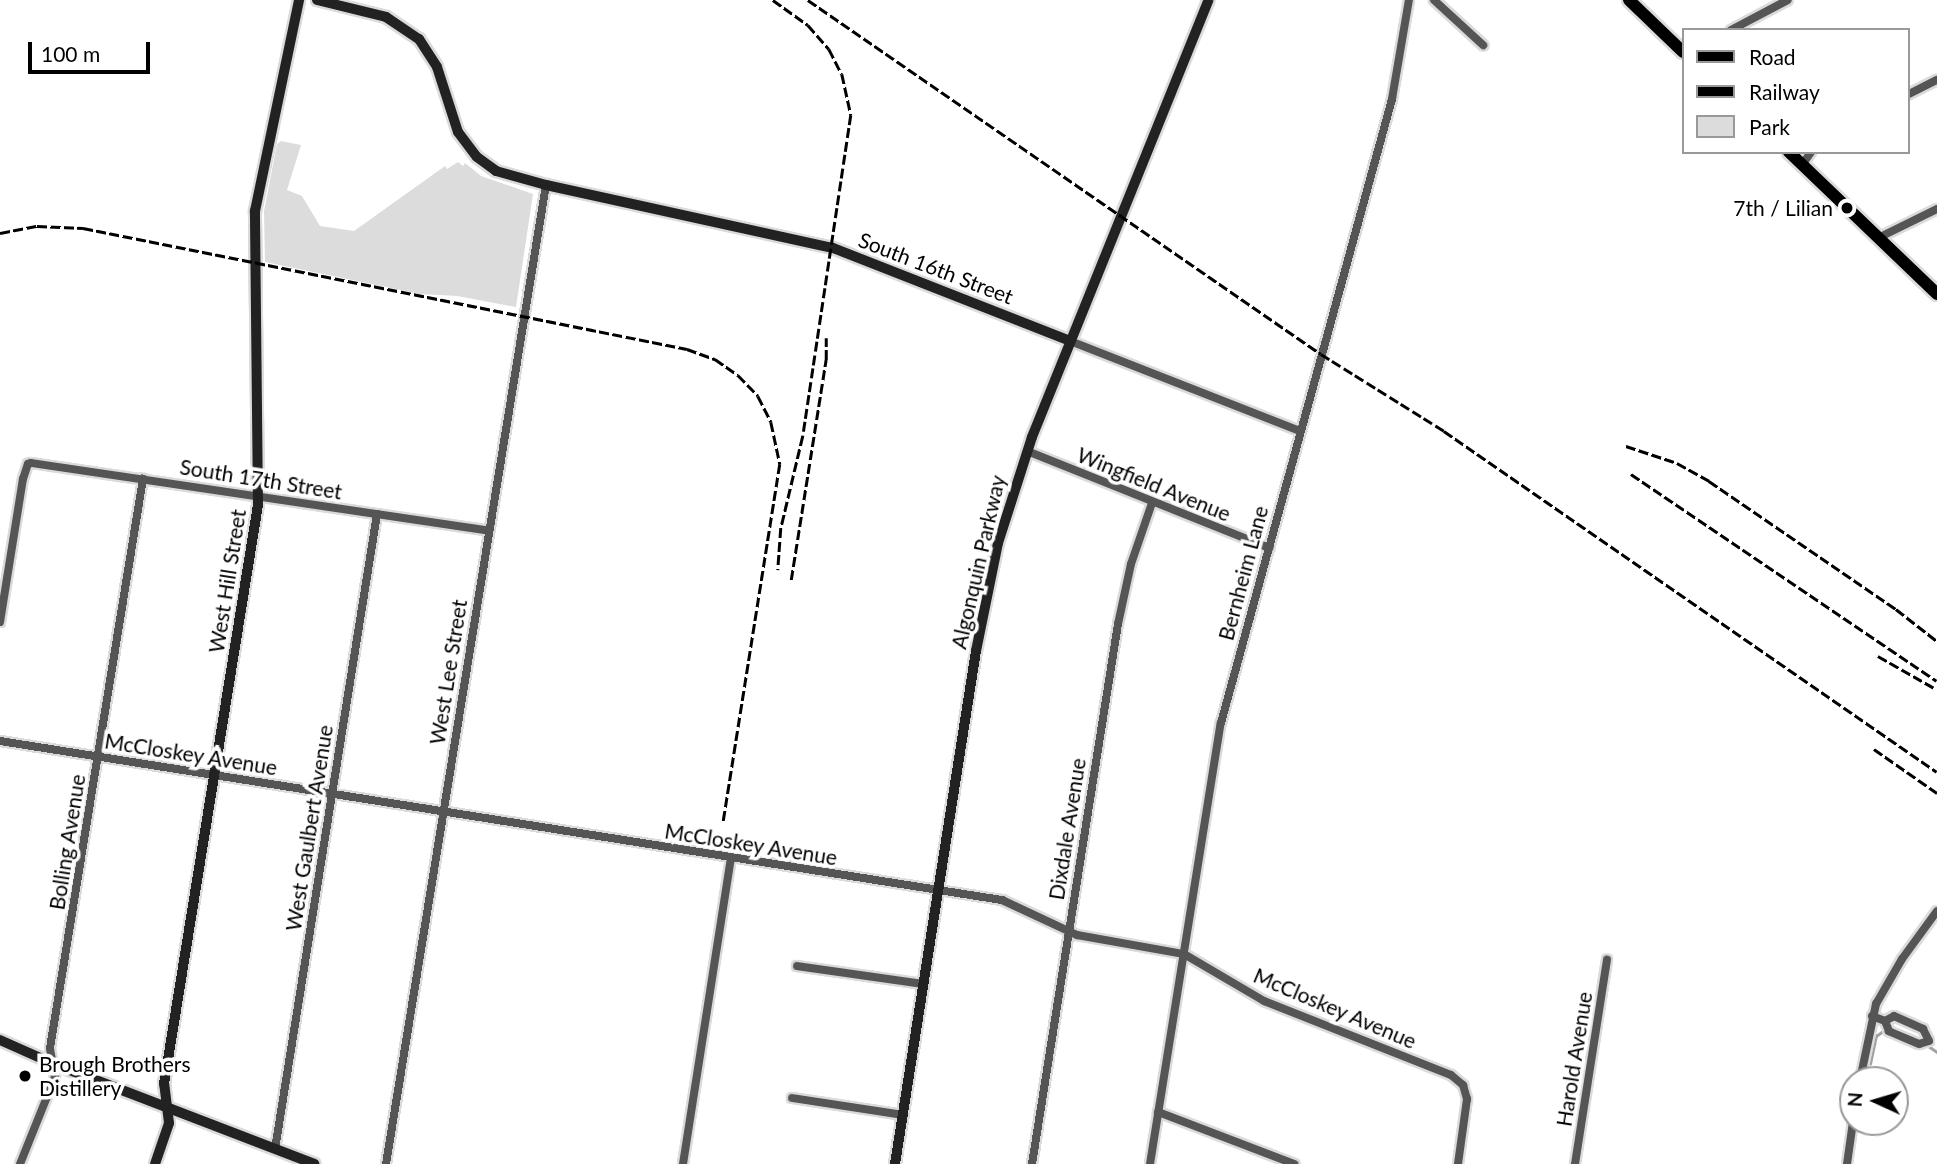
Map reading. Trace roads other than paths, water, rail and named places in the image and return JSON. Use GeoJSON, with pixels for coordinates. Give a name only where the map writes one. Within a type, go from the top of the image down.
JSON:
{"type":"FeatureCollection","features":[{"type":"Feature","properties":{"kind":"main road"},"geometry":{"type":"LineString","coordinates":[[1629,0],[1682,51]]}},
{"type":"Feature","properties":{"kind":"main road"},"geometry":{"type":"LineString","coordinates":[[1791,154],[1937,294]]}},
{"type":"Feature","properties":{"kind":"street","name":"West Hill Street"},"geometry":{"type":"LineString","coordinates":[[155,1164],[169,1123],[164,1084],[259,495],[255,211],[299,0]]}},
{"type":"Feature","properties":{"kind":"street","name":"South 16th Street"},"geometry":{"type":"LineString","coordinates":[[317,0],[386,16],[411,32],[437,66],[453,121],[468,148],[496,171],[545,185],[833,248],[1300,431]]}},
{"type":"Feature","properties":{"kind":"street","name":"Algonquin Parkway"},"geometry":{"type":"LineString","coordinates":[[895,1164],[985,601],[998,543],[1027,451],[1209,0]]}},
{"type":"Feature","properties":{"kind":"street","name":"Bernheim Lane"},"geometry":{"type":"LineString","coordinates":[[1150,1164],[1216,747],[1392,99],[1409,0]]}},
{"type":"Feature","properties":{"kind":"street"},"geometry":{"type":"LineString","coordinates":[[1433,0],[1483,45]]}},
{"type":"Feature","properties":{"kind":"street"},"geometry":{"type":"LineString","coordinates":[[1735,28],[1788,0]]}},
{"type":"Feature","properties":{"kind":"street"},"geometry":{"type":"LineString","coordinates":[[1909,94],[1937,80]]}},
{"type":"Feature","properties":{"kind":"street"},"geometry":{"type":"LineString","coordinates":[[1802,165],[1810,154]]}},
{"type":"Feature","properties":{"kind":"street","name":"West Lee Street"},"geometry":{"type":"LineString","coordinates":[[386,1164],[545,185]]}},
{"type":"Feature","properties":{"kind":"street"},"geometry":{"type":"LineString","coordinates":[[1878,238],[1937,209]]}},
{"type":"Feature","properties":{"kind":"street","name":"Wingfield Avenue"},"geometry":{"type":"LineString","coordinates":[[1027,451],[1269,548]]}},
{"type":"Feature","properties":{"kind":"street","name":"South 17th Street"},"geometry":{"type":"LineString","coordinates":[[0,622],[28,464],[259,495],[489,531]]}},
{"type":"Feature","properties":{"kind":"street","name":"Bolling Avenue"},"geometry":{"type":"LineString","coordinates":[[20,1164],[55,1077],[50,1048],[143,479]]}},
{"type":"Feature","properties":{"kind":"street","name":"Dixdale Avenue"},"geometry":{"type":"LineString","coordinates":[[1032,1164],[1118,624],[1131,564],[1152,503]]}},
{"type":"Feature","properties":{"kind":"street","name":"West Gaulbert Avenue"},"geometry":{"type":"LineString","coordinates":[[275,1149],[377,514]]}},
{"type":"Feature","properties":{"kind":"street","name":"McCloskey Avenue"},"geometry":{"type":"LineString","coordinates":[[0,741],[1002,901],[1069,932],[1184,954],[1264,1001],[1451,1075],[1463,1085],[1467,1099],[1458,1164]]}},
{"type":"Feature","properties":{"kind":"street"},"geometry":{"type":"LineString","coordinates":[[683,1164],[731,858]]}},
{"type":"Feature","properties":{"kind":"street"},"geometry":{"type":"LineString","coordinates":[[1863,1066],[1872,1016],[1883,990],[1937,911]]}},
{"type":"Feature","properties":{"kind":"street","name":"Harold Avenue"},"geometry":{"type":"LineString","coordinates":[[1575,1164],[1607,959]]}},
{"type":"Feature","properties":{"kind":"street"},"geometry":{"type":"LineString","coordinates":[[797,966],[923,984]]}},
{"type":"Feature","properties":{"kind":"street"},"geometry":{"type":"LineString","coordinates":[[1872,1016],[1885,1021],[1889,1031],[1919,1044],[1933,1042],[1923,1029],[1894,1016],[1885,1021]]}},
{"type":"Feature","properties":{"kind":"street"},"geometry":{"type":"LineString","coordinates":[[0,1040],[54,1064],[275,1149],[293,1160],[314,1164]]}},
{"type":"Feature","properties":{"kind":"street"},"geometry":{"type":"LineString","coordinates":[[792,1098],[903,1115]]}},
{"type":"Feature","properties":{"kind":"street"},"geometry":{"type":"LineString","coordinates":[[1158,1112],[1294,1164]]}},
{"type":"Feature","properties":{"kind":"street"},"geometry":{"type":"LineString","coordinates":[[1847,1164],[1851,1136]]}},
{"type":"Feature","properties":{"kind":"waterway"},"geometry":{"type":"LineString","coordinates":[[1870,1064],[1876,1036],[1886,1029]]}},
{"type":"Feature","properties":{"kind":"waterway"},"geometry":{"type":"LineString","coordinates":[[1927,1045],[1937,1052]]}},
{"type":"Feature","properties":{"kind":"railway"},"geometry":{"type":"LineString","coordinates":[[773,0],[808,25],[829,49],[842,74],[851,115],[803,436],[781,528],[778,570]]}},
{"type":"Feature","properties":{"kind":"railway"},"geometry":{"type":"LineString","coordinates":[[808,0],[1321,354],[1444,431],[1937,772]]}},
{"type":"Feature","properties":{"kind":"railway"},"geometry":{"type":"LineString","coordinates":[[0,233],[37,226],[83,228],[687,349],[715,359],[738,375],[758,396],[771,422],[780,464],[723,823]]}},
{"type":"Feature","properties":{"kind":"railway"},"geometry":{"type":"LineString","coordinates":[[791,580],[826,360],[826,338]]}},
{"type":"Feature","properties":{"kind":"railway"},"geometry":{"type":"LineString","coordinates":[[1626,446],[1677,463],[1709,481],[1896,609],[1937,641]]}},
{"type":"Feature","properties":{"kind":"railway"},"geometry":{"type":"LineString","coordinates":[[1631,474],[1937,681]]}},
{"type":"Feature","properties":{"kind":"railway"},"geometry":{"type":"LineString","coordinates":[[1878,656],[1934,688]]}},
{"type":"Feature","properties":{"kind":"railway"},"geometry":{"type":"LineString","coordinates":[[1874,749],[1937,793]]}},
{"type":"Feature","properties":{"kind":"place","name":"7th / Lilian"},"geometry":{"type":"Point","coordinates":[1847,208]}},
{"type":"Feature","properties":{"kind":"place","name":"Brough Brothers Distillery"},"geometry":{"type":"Point","coordinates":[25,1076]}}]}
